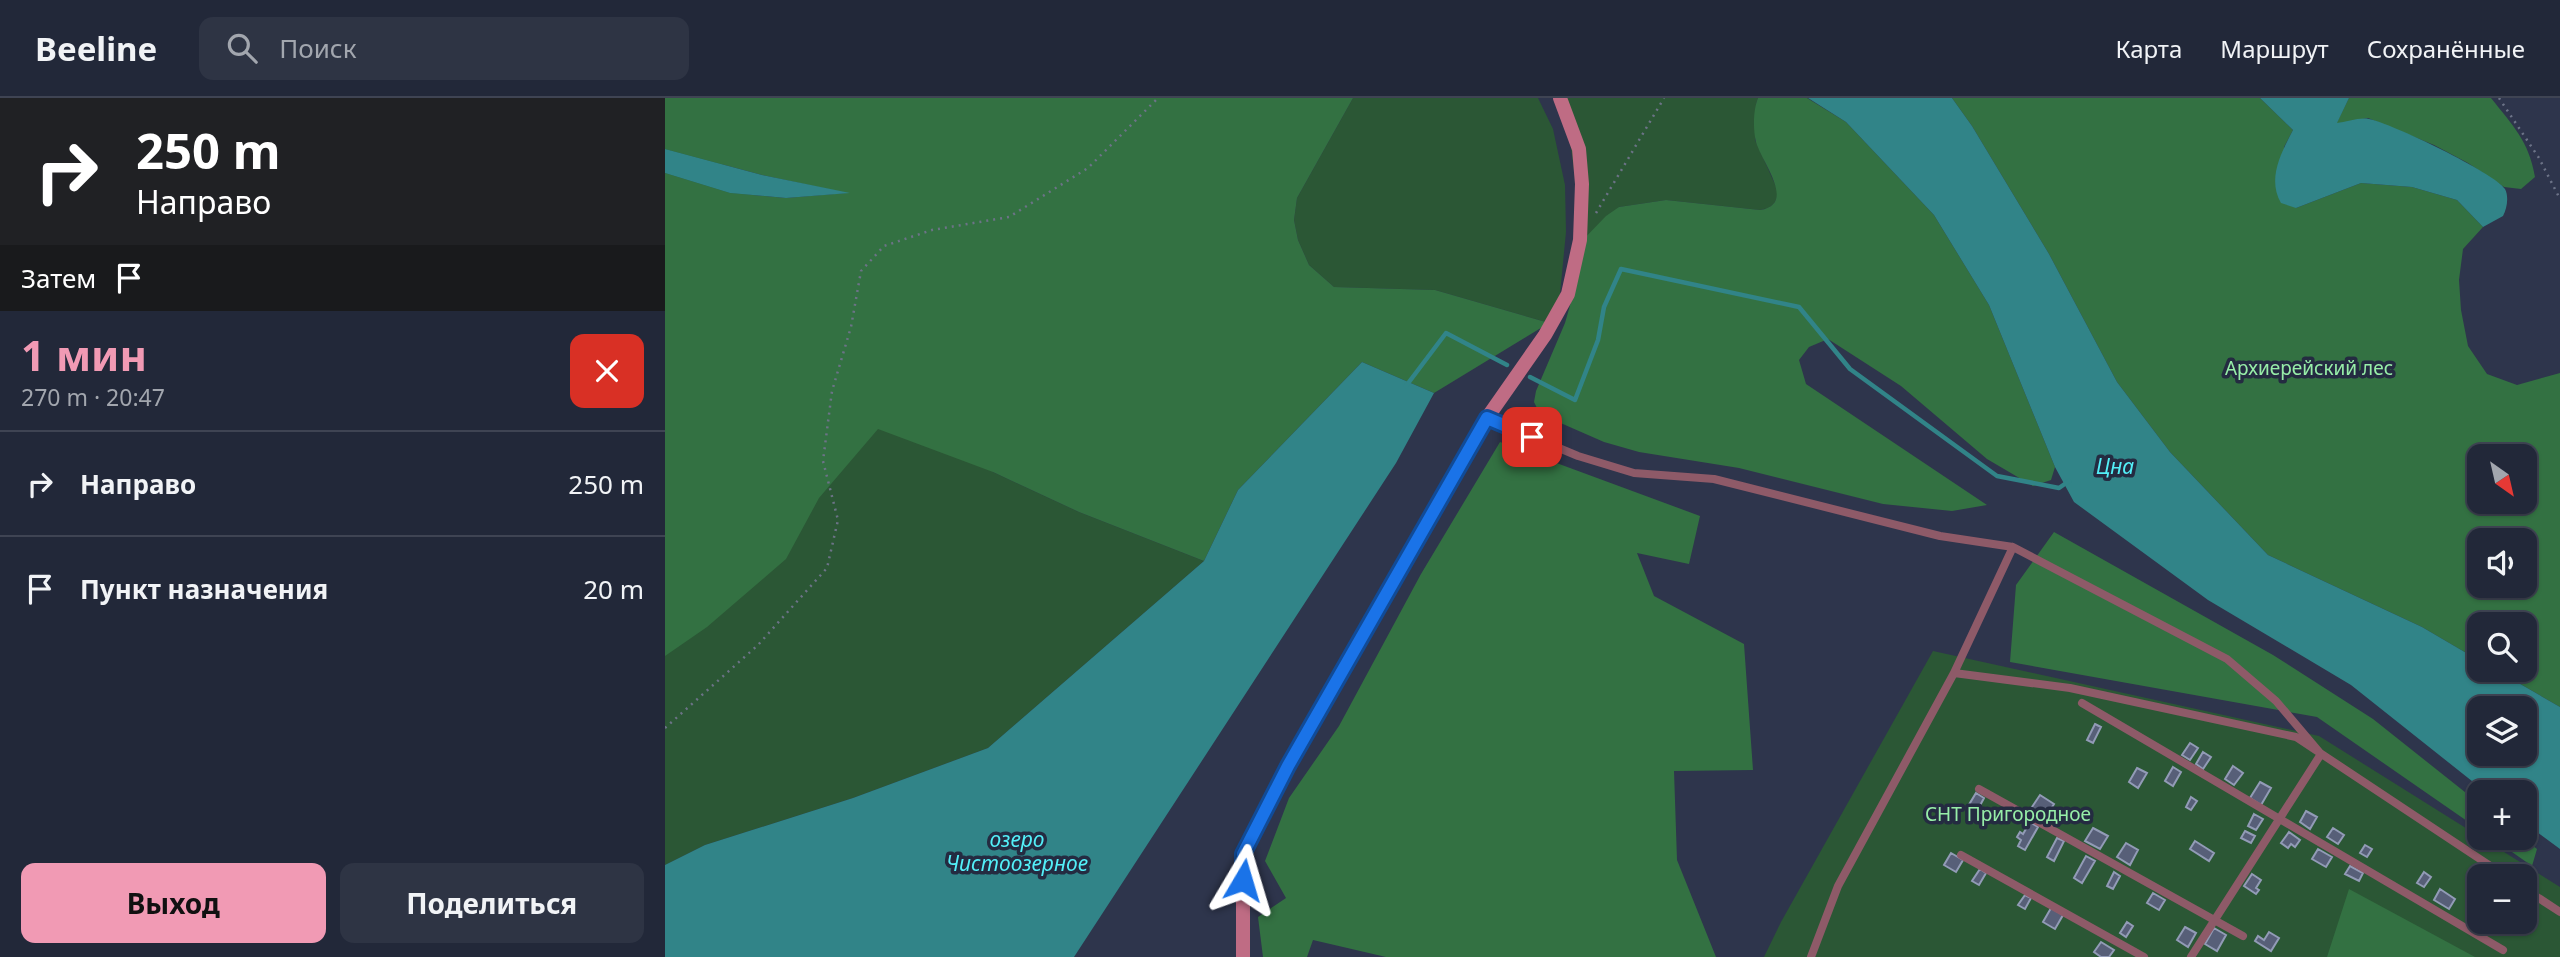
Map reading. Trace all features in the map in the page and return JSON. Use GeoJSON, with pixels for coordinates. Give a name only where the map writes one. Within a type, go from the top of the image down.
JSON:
{"type":"FeatureCollection","features":[{"type":"Feature","properties":{"kind":"street"},"geometry":{"type":"LineString","coordinates":[[1243,957],[1243,854],[1288,766],[1487,418],[1545,335],[1568,294],[1580,240],[1582,184],[1579,149],[1560,98]]}},
{"type":"Feature","properties":{"kind":"lane"},"geometry":{"type":"LineString","coordinates":[[1487,418],[1578,456],[1634,473],[1714,479],[1940,536],[2013,547],[2227,659],[2276,701],[2321,754]]}},
{"type":"Feature","properties":{"kind":"lane"},"geometry":{"type":"LineString","coordinates":[[1811,957],[1838,886],[1954,673],[2013,547]]}},
{"type":"Feature","properties":{"kind":"lane"},"geometry":{"type":"LineString","coordinates":[[1954,673],[2070,688],[2296,737],[2487,864]]}},
{"type":"Feature","properties":{"kind":"lane"},"geometry":{"type":"LineString","coordinates":[[2082,703],[2503,950]]}},
{"type":"Feature","properties":{"kind":"lane"},"geometry":{"type":"LineString","coordinates":[[2191,957],[2321,754]]}},
{"type":"Feature","properties":{"kind":"lane"},"geometry":{"type":"LineString","coordinates":[[1979,789],[2243,936]]}},
{"type":"Feature","properties":{"kind":"lane"},"geometry":{"type":"LineString","coordinates":[[1961,855],[2144,957]]}},
{"type":"Feature","properties":{"kind":"lane"},"geometry":{"type":"LineString","coordinates":[[2537,897],[2560,912]]}},
{"type":"Feature","properties":{"kind":"path"},"geometry":{"type":"LineString","coordinates":[[665,728],[758,645],[827,568],[838,520],[823,461],[832,391],[851,327],[861,271],[884,246],[932,230],[1009,217],[1087,168],[1158,98]]}},
{"type":"Feature","properties":{"kind":"path"},"geometry":{"type":"LineString","coordinates":[[1594,217],[1664,98]]}},
{"type":"Feature","properties":{"kind":"path"},"geometry":{"type":"LineString","coordinates":[[2499,98],[2539,159],[2560,199]]}},
{"type":"Feature","properties":{"kind":"green space"},"geometry":{"type":"Polygon","coordinates":[[[665,98],[993,472],[1079,512],[1204,561],[988,748],[853,798],[705,845],[665,865],[665,98]]]}},
{"type":"Feature","properties":{"kind":"green space"},"geometry":{"type":"Polygon","coordinates":[[[665,98],[1353,98],[1297,198],[1294,220],[1298,240],[1309,265],[1334,287],[1435,290],[1549,323],[1434,393],[1362,362],[1238,490],[1204,561],[1079,512],[993,472],[878,429],[819,498],[786,559],[707,627],[665,656],[665,173],[730,193],[786,198],[846,193],[762,175],[665,149],[665,98]]]}},
{"type":"Feature","properties":{"kind":"green space"},"geometry":{"type":"Polygon","coordinates":[[[1353,98],[1538,98],[1553,129],[1565,185],[1566,232],[1559,304],[1549,323],[1435,290],[1334,287],[1309,265],[1298,240],[1294,220],[1297,198],[1353,98]]]}},
{"type":"Feature","properties":{"kind":"green space"},"geometry":{"type":"Polygon","coordinates":[[[1554,98],[1758,98],[1755,140],[1778,191],[1775,202],[1760,210],[1666,200],[1619,207],[1579,245],[1578,199],[1568,127],[1554,98]]]}},
{"type":"Feature","properties":{"kind":"green space"},"geometry":{"type":"Polygon","coordinates":[[[1758,98],[1807,98],[1846,122],[1934,215],[1989,305],[2055,467],[2051,480],[2033,486],[1987,459],[1901,386],[1828,339],[1809,347],[1799,360],[1806,384],[1987,505],[1952,511],[1883,504],[1739,468],[1639,452],[1604,442],[1540,414],[1534,402],[1536,391],[1565,323],[1575,288],[1578,245],[1606,216],[1619,207],[1666,200],[1760,210],[1771,206],[1776,200],[1774,182],[1755,137],[1754,114],[1758,98]]]}},
{"type":"Feature","properties":{"kind":"green space","name":"Архиерейский лес"},"geometry":{"type":"Polygon","coordinates":[[[1952,98],[2260,98],[2293,130],[2284,147],[2296,208],[2361,183],[2412,187],[2457,200],[2483,227],[2463,249],[2459,280],[2468,346],[2487,374],[2517,385],[2560,373],[2560,707],[2517,682],[2537,682],[2537,612],[2467,612],[2467,653],[2422,627],[2268,555],[2170,452],[2117,382],[2049,254],[1972,126],[1952,98]]]}},
{"type":"Feature","properties":{"kind":"green space"},"geometry":{"type":"Polygon","coordinates":[[[2349,98],[2491,98],[2524,144],[2535,177],[2521,189],[2504,187],[2434,145],[2368,118],[2336,124],[2349,98]]]}},
{"type":"Feature","properties":{"kind":"green space"},"geometry":{"type":"Polygon","coordinates":[[[1500,442],[1700,516],[1689,564],[1637,553],[1654,596],[1744,644],[1753,770],[1674,771],[1677,860],[1716,957],[1386,957],[1313,940],[1307,957],[1263,957],[1258,917],[1286,898],[1265,861],[1289,798],[1339,726],[1421,574],[1500,442]]]}},
{"type":"Feature","properties":{"kind":"green space"},"geometry":{"type":"Polygon","coordinates":[[[2054,532],[2273,655],[2373,719],[2467,794],[2467,821],[2317,717],[2010,662],[2016,585],[2054,532]]]}},
{"type":"Feature","properties":{"kind":"green space","name":"СНТ Пригородное"},"geometry":{"type":"Polygon","coordinates":[[[1933,651],[2319,736],[2467,829],[2467,850],[2501,850],[2523,864],[2467,864],[2467,934],[2537,934],[2537,873],[2560,887],[2560,957],[1764,957],[1933,651]]]}},
{"type":"Feature","properties":{"kind":"green space"},"geometry":{"type":"Polygon","coordinates":[[[2509,850],[2537,850],[2533,864],[2509,850]]]}},
{"type":"Feature","properties":{"kind":"green space"},"geometry":{"type":"Polygon","coordinates":[[[2349,889],[2475,957],[2327,957],[2349,889]]]}},
{"type":"Feature","properties":{"kind":"water","name":"Цна"},"geometry":{"type":"Polygon","coordinates":[[[1808,98],[1952,98],[1972,126],[2049,254],[2117,382],[2170,452],[2268,555],[2422,627],[2467,653],[2467,682],[2517,682],[2560,707],[2560,849],[2537,832],[2537,780],[2471,780],[2351,685],[2208,600],[2074,502],[2055,467],[1989,305],[1934,215],[1846,122],[1808,98]]]}},
{"type":"Feature","properties":{"kind":"water"},"geometry":{"type":"Polygon","coordinates":[[[2260,98],[2349,98],[2337,123],[2357,119],[2381,122],[2463,161],[2505,189],[2506,210],[2503,216],[2483,227],[2457,200],[2412,187],[2361,183],[2296,208],[2281,203],[2275,175],[2293,130],[2260,98]]]}},
{"type":"Feature","properties":{"kind":"water"},"geometry":{"type":"Polygon","coordinates":[[[665,149],[762,175],[850,193],[786,198],[730,193],[665,173],[665,149]]]}},
{"type":"Feature","properties":{"kind":"water","name":"озеро Чистоозерное"},"geometry":{"type":"Polygon","coordinates":[[[1362,362],[1434,393],[1396,463],[1074,957],[665,957],[665,865],[705,845],[853,798],[988,748],[1204,561],[1238,490],[1362,362]]]}},
{"type":"Feature","properties":{"kind":"building"},"geometry":{"type":"Polygon","coordinates":[[[2095,724],[2101,727],[2093,743],[2087,740],[2095,724]]]}},
{"type":"Feature","properties":{"kind":"building"},"geometry":{"type":"Polygon","coordinates":[[[2190,743],[2198,748],[2190,760],[2182,755],[2190,743]]]}},
{"type":"Feature","properties":{"kind":"building"},"geometry":{"type":"Polygon","coordinates":[[[2203,752],[2211,757],[2203,769],[2196,764],[2203,752]]]}},
{"type":"Feature","properties":{"kind":"building"},"geometry":{"type":"Polygon","coordinates":[[[2233,766],[2243,773],[2234,785],[2225,779],[2233,766]]]}},
{"type":"Feature","properties":{"kind":"building"},"geometry":{"type":"Polygon","coordinates":[[[2173,767],[2181,772],[2173,786],[2165,781],[2173,767]]]}},
{"type":"Feature","properties":{"kind":"building"},"geometry":{"type":"Polygon","coordinates":[[[2137,768],[2147,773],[2138,788],[2129,782],[2137,768]]]}},
{"type":"Feature","properties":{"kind":"building"},"geometry":{"type":"Polygon","coordinates":[[[2260,782],[2271,788],[2261,805],[2250,798],[2260,782]]]}},
{"type":"Feature","properties":{"kind":"building"},"geometry":{"type":"Polygon","coordinates":[[[1976,793],[1984,798],[1976,813],[1967,808],[1976,793]]]}},
{"type":"Feature","properties":{"kind":"building"},"geometry":{"type":"Polygon","coordinates":[[[2040,795],[2054,804],[2044,820],[2030,810],[2040,795]]]}},
{"type":"Feature","properties":{"kind":"building"},"geometry":{"type":"Polygon","coordinates":[[[2191,797],[2197,801],[2191,810],[2186,807],[2191,797]]]}},
{"type":"Feature","properties":{"kind":"building"},"geometry":{"type":"Polygon","coordinates":[[[2306,811],[2317,817],[2310,829],[2300,822],[2306,811]]]}},
{"type":"Feature","properties":{"kind":"building"},"geometry":{"type":"Polygon","coordinates":[[[2254,814],[2263,819],[2256,830],[2248,826],[2254,814]]]}},
{"type":"Feature","properties":{"kind":"building"},"geometry":{"type":"Polygon","coordinates":[[[2030,822],[2038,827],[2025,850],[2018,846],[2021,840],[2017,837],[2020,832],[2023,834],[2030,822]]]}},
{"type":"Feature","properties":{"kind":"building"},"geometry":{"type":"Polygon","coordinates":[[[2093,828],[2108,836],[2100,849],[2085,841],[2093,828]]]}},
{"type":"Feature","properties":{"kind":"building"},"geometry":{"type":"Polygon","coordinates":[[[2333,828],[2344,835],[2338,844],[2327,837],[2333,828]]]}},
{"type":"Feature","properties":{"kind":"building"},"geometry":{"type":"Polygon","coordinates":[[[2245,831],[2255,836],[2251,843],[2241,838],[2245,831]]]}},
{"type":"Feature","properties":{"kind":"building"},"geometry":{"type":"Polygon","coordinates":[[[2289,832],[2300,840],[2295,847],[2291,844],[2288,848],[2281,843],[2289,832]]]}},
{"type":"Feature","properties":{"kind":"building"},"geometry":{"type":"Polygon","coordinates":[[[2057,838],[2064,841],[2054,861],[2047,857],[2057,838]]]}},
{"type":"Feature","properties":{"kind":"building"},"geometry":{"type":"Polygon","coordinates":[[[2195,841],[2214,853],[2209,861],[2190,849],[2195,841]]]}},
{"type":"Feature","properties":{"kind":"building"},"geometry":{"type":"Polygon","coordinates":[[[2126,843],[2138,850],[2130,865],[2117,857],[2126,843]]]}},
{"type":"Feature","properties":{"kind":"building"},"geometry":{"type":"Polygon","coordinates":[[[2365,845],[2372,849],[2367,857],[2360,853],[2365,845]]]}},
{"type":"Feature","properties":{"kind":"building"},"geometry":{"type":"Polygon","coordinates":[[[2318,849],[2332,857],[2326,867],[2312,859],[2318,849]]]}},
{"type":"Feature","properties":{"kind":"building"},"geometry":{"type":"Polygon","coordinates":[[[1951,853],[1963,860],[1956,872],[1944,865],[1951,853]]]}},
{"type":"Feature","properties":{"kind":"building"},"geometry":{"type":"Polygon","coordinates":[[[2086,856],[2095,861],[2082,883],[2074,878],[2086,856]]]}},
{"type":"Feature","properties":{"kind":"building"},"geometry":{"type":"Polygon","coordinates":[[[2350,866],[2363,873],[2359,881],[2345,874],[2350,866]]]}},
{"type":"Feature","properties":{"kind":"building"},"geometry":{"type":"Polygon","coordinates":[[[1980,869],[1986,873],[1979,885],[1972,881],[1980,869]]]}},
{"type":"Feature","properties":{"kind":"building"},"geometry":{"type":"Polygon","coordinates":[[[2114,872],[2120,876],[2113,889],[2107,886],[2114,872]]]}},
{"type":"Feature","properties":{"kind":"building"},"geometry":{"type":"Polygon","coordinates":[[[2424,872],[2431,877],[2424,887],[2417,883],[2424,872]]]}},
{"type":"Feature","properties":{"kind":"building"},"geometry":{"type":"Polygon","coordinates":[[[2252,874],[2261,880],[2256,894],[2244,886],[2252,874]]]}},
{"type":"Feature","properties":{"kind":"building"},"geometry":{"type":"Polygon","coordinates":[[[2440,889],[2455,899],[2449,909],[2434,900],[2440,889]]]}},
{"type":"Feature","properties":{"kind":"building"},"geometry":{"type":"Polygon","coordinates":[[[2153,893],[2165,900],[2159,910],[2147,903],[2153,893]]]}},
{"type":"Feature","properties":{"kind":"building"},"geometry":{"type":"Polygon","coordinates":[[[2025,895],[2031,898],[2025,909],[2018,905],[2025,895]]]}},
{"type":"Feature","properties":{"kind":"building"},"geometry":{"type":"Polygon","coordinates":[[[2051,908],[2063,915],[2055,929],[2043,922],[2051,908]]]}},
{"type":"Feature","properties":{"kind":"building"},"geometry":{"type":"Polygon","coordinates":[[[2127,922],[2133,926],[2126,937],[2120,933],[2127,922]]]}},
{"type":"Feature","properties":{"kind":"building"},"geometry":{"type":"Polygon","coordinates":[[[2185,927],[2196,933],[2188,947],[2177,940],[2185,927]]]}},
{"type":"Feature","properties":{"kind":"building"},"geometry":{"type":"Polygon","coordinates":[[[2214,928],[2226,935],[2217,951],[2205,944],[2214,928]]]}},
{"type":"Feature","properties":{"kind":"building"},"geometry":{"type":"Polygon","coordinates":[[[2269,932],[2279,938],[2271,951],[2255,941],[2258,936],[2264,940],[2269,932]]]}},
{"type":"Feature","properties":{"kind":"building"},"geometry":{"type":"Polygon","coordinates":[[[2101,942],[2114,950],[2109,957],[2101,957],[2094,952],[2101,942]]]}},
{"type":"Feature","properties":{"kind":"waterway"},"geometry":{"type":"LineString","coordinates":[[1530,377],[1575,400],[1598,340],[1604,307],[1621,269],[1799,307],[1850,369],[1997,476],[2059,488],[2069,481]]}},
{"type":"Feature","properties":{"kind":"waterway"},"geometry":{"type":"LineString","coordinates":[[1406,386],[1446,333],[1507,365]]}},
{"type":"Feature","properties":{"kind":"route"},"geometry":{"type":"LineString","coordinates":[[1243,880],[1243,854],[1288,766],[1487,418],[1532,437]]}}]}
